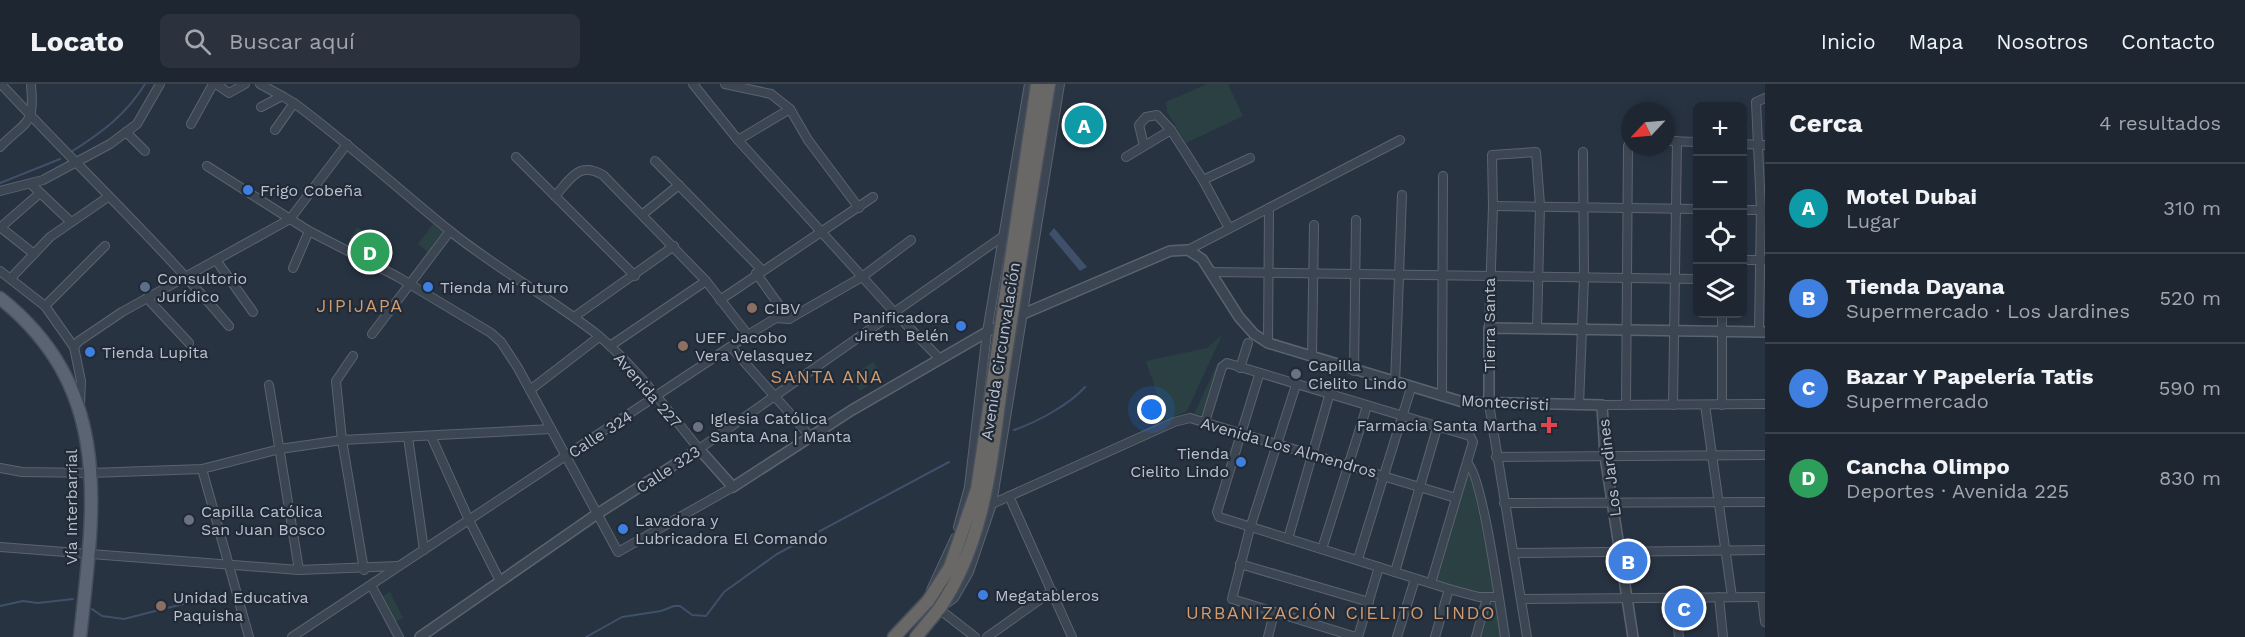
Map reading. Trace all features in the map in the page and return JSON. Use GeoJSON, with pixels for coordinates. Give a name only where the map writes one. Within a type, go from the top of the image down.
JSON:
{"type":"FeatureCollection","features":[{"type":"Feature","properties":{"kind":"highway","name":"Avenida Circunvalación"},"geometry":{"type":"LineString","coordinates":[[894,637],[928,601],[950,567],[963,537],[977,489],[1037,84]]}},
{"type":"Feature","properties":{"kind":"highway","name":"Avenida Circunvalación"},"geometry":{"type":"LineString","coordinates":[[916,637],[956,584],[974,542],[986,495],[994,427],[1049,84]]}},
{"type":"Feature","properties":{"kind":"main road","name":"Vía Interbarrial"},"geometry":{"type":"LineString","coordinates":[[0,298],[42,341],[80,405],[91,473],[89,555],[80,637]]}},
{"type":"Feature","properties":{"kind":"street"},"geometry":{"type":"LineString","coordinates":[[0,84],[187,276],[229,326]]}},
{"type":"Feature","properties":{"kind":"street"},"geometry":{"type":"LineString","coordinates":[[0,147],[31,117],[34,107],[31,84]]}},
{"type":"Feature","properties":{"kind":"street"},"geometry":{"type":"LineString","coordinates":[[0,191],[32,185],[75,163],[126,132],[144,115],[160,84]]}},
{"type":"Feature","properties":{"kind":"street"},"geometry":{"type":"LineString","coordinates":[[191,124],[215,84],[229,93],[244,84]]}},
{"type":"Feature","properties":{"kind":"street","name":"Avenida 227"},"geometry":{"type":"LineString","coordinates":[[260,84],[294,103],[450,231],[499,268],[574,317],[610,346],[733,487]]}},
{"type":"Feature","properties":{"kind":"street"},"geometry":{"type":"LineString","coordinates":[[693,84],[738,140],[895,313],[940,359]]}},
{"type":"Feature","properties":{"kind":"street"},"geometry":{"type":"LineString","coordinates":[[725,84],[771,94],[790,109],[811,145],[859,208]]}},
{"type":"Feature","properties":{"kind":"street","name":"Avenida Circunvalación"},"geometry":{"type":"LineString","coordinates":[[928,601],[933,584],[956,535],[969,487],[987,332],[1029,84]]}},
{"type":"Feature","properties":{"kind":"street","name":"Avenida Circunvalación"},"geometry":{"type":"LineString","coordinates":[[939,609],[954,598],[969,572],[992,504],[1060,84]]}},
{"type":"Feature","properties":{"kind":"street"},"geometry":{"type":"LineString","coordinates":[[261,107],[282,96]]}},
{"type":"Feature","properties":{"kind":"street"},"geometry":{"type":"LineString","coordinates":[[1489,328],[1762,332],[1762,145],[1756,102],[1765,98]]}},
{"type":"Feature","properties":{"kind":"street"},"geometry":{"type":"LineString","coordinates":[[275,130],[294,103]]}},
{"type":"Feature","properties":{"kind":"street"},"geometry":{"type":"LineString","coordinates":[[738,140],[790,109]]}},
{"type":"Feature","properties":{"kind":"street"},"geometry":{"type":"LineString","coordinates":[[1144,146],[1139,125],[1146,117],[1157,116],[1171,130],[1203,180],[1229,228]]}},
{"type":"Feature","properties":{"kind":"street"},"geometry":{"type":"LineString","coordinates":[[1126,157],[1171,130]]}},
{"type":"Feature","properties":{"kind":"street"},"geometry":{"type":"LineString","coordinates":[[126,132],[145,151]]}},
{"type":"Feature","properties":{"kind":"street"},"geometry":{"type":"LineString","coordinates":[[207,166],[309,231],[409,284],[501,342],[530,390],[618,552],[733,487],[810,436],[987,332],[1023,314],[1170,251],[1188,250],[1400,140]]}},
{"type":"Feature","properties":{"kind":"street"},"geometry":{"type":"LineString","coordinates":[[1673,405],[1677,141],[1693,142]]}},
{"type":"Feature","properties":{"kind":"street"},"geometry":{"type":"LineString","coordinates":[[74,347],[99,327],[147,298],[290,219],[346,144]]}},
{"type":"Feature","properties":{"kind":"street"},"geometry":{"type":"LineString","coordinates":[[1747,144],[1762,145]]}},
{"type":"Feature","properties":{"kind":"street"},"geometry":{"type":"LineString","coordinates":[[1579,405],[1584,278],[1583,152]]}},
{"type":"Feature","properties":{"kind":"street","name":"Tierra Santa"},"geometry":{"type":"LineString","coordinates":[[1527,637],[1489,404],[1492,153],[1538,153],[1540,205]]}},
{"type":"Feature","properties":{"kind":"street"},"geometry":{"type":"LineString","coordinates":[[1626,405],[1628,156]]}},
{"type":"Feature","properties":{"kind":"street"},"geometry":{"type":"LineString","coordinates":[[516,157],[635,276]]}},
{"type":"Feature","properties":{"kind":"street"},"geometry":{"type":"LineString","coordinates":[[1203,180],[1250,158]]}},
{"type":"Feature","properties":{"kind":"street"},"geometry":{"type":"LineString","coordinates":[[655,161],[759,272],[789,319]]}},
{"type":"Feature","properties":{"kind":"street"},"geometry":{"type":"LineString","coordinates":[[555,196],[578,171],[592,169],[603,176],[643,214],[706,281],[747,335]]}},
{"type":"Feature","properties":{"kind":"street"},"geometry":{"type":"LineString","coordinates":[[1442,396],[1443,176]]}},
{"type":"Feature","properties":{"kind":"street"},"geometry":{"type":"LineString","coordinates":[[32,185],[71,222]]}},
{"type":"Feature","properties":{"kind":"street"},"geometry":{"type":"LineString","coordinates":[[643,214],[679,186]]}},
{"type":"Feature","properties":{"kind":"street"},"geometry":{"type":"LineString","coordinates":[[34,254],[1,227],[40,193]]}},
{"type":"Feature","properties":{"kind":"street"},"geometry":{"type":"LineString","coordinates":[[1395,384],[1402,195]]}},
{"type":"Feature","properties":{"kind":"street"},"geometry":{"type":"LineString","coordinates":[[11,278],[50,237],[108,197]]}},
{"type":"Feature","properties":{"kind":"street"},"geometry":{"type":"LineString","coordinates":[[720,300],[873,197]]}},
{"type":"Feature","properties":{"kind":"street"},"geometry":{"type":"LineString","coordinates":[[1493,206],[1540,205],[1629,210],[1693,209]]}},
{"type":"Feature","properties":{"kind":"street"},"geometry":{"type":"LineString","coordinates":[[1537,329],[1540,205]]}},
{"type":"Feature","properties":{"kind":"street"},"geometry":{"type":"LineString","coordinates":[[1268,343],[1269,208]]}},
{"type":"Feature","properties":{"kind":"street"},"geometry":{"type":"LineString","coordinates":[[1747,210],[1763,210]]}},
{"type":"Feature","properties":{"kind":"street"},"geometry":{"type":"LineString","coordinates":[[1354,371],[1356,220]]}},
{"type":"Feature","properties":{"kind":"street"},"geometry":{"type":"LineString","coordinates":[[1312,356],[1314,225]]}},
{"type":"Feature","properties":{"kind":"street"},"geometry":{"type":"LineString","coordinates":[[293,268],[309,231]]}},
{"type":"Feature","properties":{"kind":"street"},"geometry":{"type":"LineString","coordinates":[[372,334],[450,231]]}},
{"type":"Feature","properties":{"kind":"street","name":"Calle 323"},"geometry":{"type":"LineString","coordinates":[[420,637],[597,514],[699,449],[1002,237]]}},
{"type":"Feature","properties":{"kind":"street","name":"Calle 324"},"geometry":{"type":"LineString","coordinates":[[292,637],[747,335],[776,318],[789,319],[862,277],[911,240]]}},
{"type":"Feature","properties":{"kind":"street"},"geometry":{"type":"LineString","coordinates":[[45,306],[105,246]]}},
{"type":"Feature","properties":{"kind":"street"},"geometry":{"type":"LineString","coordinates":[[574,317],[635,276],[674,246]]}},
{"type":"Feature","properties":{"kind":"street","name":"Montecristi"},"geometry":{"type":"LineString","coordinates":[[1188,250],[1202,259],[1239,317],[1254,334],[1268,343],[1395,384],[1463,402],[1489,404],[1765,404]]}},
{"type":"Feature","properties":{"kind":"street"},"geometry":{"type":"LineString","coordinates":[[216,260],[253,312]]}},
{"type":"Feature","properties":{"kind":"street"},"geometry":{"type":"LineString","coordinates":[[1747,260],[1763,260]]}},
{"type":"Feature","properties":{"kind":"street"},"geometry":{"type":"LineString","coordinates":[[0,271],[45,306],[74,347],[81,381],[80,405]]}},
{"type":"Feature","properties":{"kind":"street"},"geometry":{"type":"LineString","coordinates":[[1212,272],[1269,275],[1693,279]]}},
{"type":"Feature","properties":{"kind":"street"},"geometry":{"type":"LineString","coordinates":[[610,346],[706,281]]}},
{"type":"Feature","properties":{"kind":"street"},"geometry":{"type":"LineString","coordinates":[[147,298],[189,343]]}},
{"type":"Feature","properties":{"kind":"street"},"geometry":{"type":"LineString","coordinates":[[1722,318],[1722,405]]}},
{"type":"Feature","properties":{"kind":"street"},"geometry":{"type":"LineString","coordinates":[[530,390],[599,337]]}},
{"type":"Feature","properties":{"kind":"street"},"geometry":{"type":"LineString","coordinates":[[1240,368],[1248,343]]}},
{"type":"Feature","properties":{"kind":"street"},"geometry":{"type":"LineString","coordinates":[[731,347],[810,436]]}},
{"type":"Feature","properties":{"kind":"street"},"geometry":{"type":"LineString","coordinates":[[353,356],[336,381],[342,440],[363,570]]}},
{"type":"Feature","properties":{"kind":"street"},"geometry":{"type":"LineString","coordinates":[[1205,422],[1222,367],[1227,363],[1259,375],[1470,436],[1473,442],[1431,583]]}},
{"type":"Feature","properties":{"kind":"street"},"geometry":{"type":"LineString","coordinates":[[1259,375],[1217,512],[1219,517],[1449,589],[1487,598],[1498,597]]}},
{"type":"Feature","properties":{"kind":"street"},"geometry":{"type":"LineString","coordinates":[[269,385],[299,570]]}},
{"type":"Feature","properties":{"kind":"street"},"geometry":{"type":"LineString","coordinates":[[1296,385],[1250,528],[1232,599],[1357,637],[1379,567]]}},
{"type":"Feature","properties":{"kind":"street"},"geometry":{"type":"LineString","coordinates":[[1358,559],[1386,475],[1411,388]]}},
{"type":"Feature","properties":{"kind":"street"},"geometry":{"type":"LineString","coordinates":[[1288,539],[1329,396]]}},
{"type":"Feature","properties":{"kind":"street","name":"Los Jardines"},"geometry":{"type":"LineString","coordinates":[[1602,405],[1605,456],[1633,637]]}},
{"type":"Feature","properties":{"kind":"street"},"geometry":{"type":"LineString","coordinates":[[1705,405],[1732,597]]}},
{"type":"Feature","properties":{"kind":"street"},"geometry":{"type":"LineString","coordinates":[[1322,549],[1367,406]]}},
{"type":"Feature","properties":{"kind":"street","name":"Avenida Los Almendros"},"geometry":{"type":"LineString","coordinates":[[992,504],[1183,419],[1205,422],[1240,432],[1420,485],[1456,498]]}},
{"type":"Feature","properties":{"kind":"street"},"geometry":{"type":"LineString","coordinates":[[1395,572],[1437,428]]}},
{"type":"Feature","properties":{"kind":"street"},"geometry":{"type":"LineString","coordinates":[[0,468],[22,472],[91,473],[202,469],[280,449],[342,440],[551,429]]}},
{"type":"Feature","properties":{"kind":"street"},"geometry":{"type":"LineString","coordinates":[[408,436],[424,550]]}},
{"type":"Feature","properties":{"kind":"street"},"geometry":{"type":"LineString","coordinates":[[431,436],[500,581]]}},
{"type":"Feature","properties":{"kind":"street"},"geometry":{"type":"LineString","coordinates":[[1496,457],[1765,455]]}},
{"type":"Feature","properties":{"kind":"street"},"geometry":{"type":"LineString","coordinates":[[1467,464],[1473,467],[1475,475],[1505,637]]}},
{"type":"Feature","properties":{"kind":"street"},"geometry":{"type":"LineString","coordinates":[[202,469],[249,637]]}},
{"type":"Feature","properties":{"kind":"street"},"geometry":{"type":"LineString","coordinates":[[1009,496],[1072,637]]}},
{"type":"Feature","properties":{"kind":"street"},"geometry":{"type":"LineString","coordinates":[[1504,503],[1718,500],[1765,502]]}},
{"type":"Feature","properties":{"kind":"street"},"geometry":{"type":"LineString","coordinates":[[0,547],[299,570],[363,570],[399,566]]}},
{"type":"Feature","properties":{"kind":"street"},"geometry":{"type":"LineString","coordinates":[[1514,554],[1765,550]]}},
{"type":"Feature","properties":{"kind":"street"},"geometry":{"type":"LineString","coordinates":[[1240,564],[1369,602]]}},
{"type":"Feature","properties":{"kind":"street"},"geometry":{"type":"LineString","coordinates":[[1397,637],[1415,579]]}},
{"type":"Feature","properties":{"kind":"street"},"geometry":{"type":"LineString","coordinates":[[371,585],[399,637]]}},
{"type":"Feature","properties":{"kind":"street"},"geometry":{"type":"LineString","coordinates":[[1435,637],[1449,589]]}},
{"type":"Feature","properties":{"kind":"street"},"geometry":{"type":"LineString","coordinates":[[987,637],[1052,591]]}},
{"type":"Feature","properties":{"kind":"street"},"geometry":{"type":"LineString","coordinates":[[1674,597],[1679,637]]}},
{"type":"Feature","properties":{"kind":"street"},"geometry":{"type":"LineString","coordinates":[[1719,597],[1723,637]]}},
{"type":"Feature","properties":{"kind":"street"},"geometry":{"type":"LineString","coordinates":[[1522,599],[1764,597],[1765,622]]}},
{"type":"Feature","properties":{"kind":"street"},"geometry":{"type":"LineString","coordinates":[[1476,637],[1487,598]]}},
{"type":"Feature","properties":{"kind":"street"},"geometry":{"type":"LineString","coordinates":[[939,609],[975,637]]}},
{"type":"Feature","properties":{"kind":"street"},"geometry":{"type":"LineString","coordinates":[[1268,637],[1274,613]]}},
{"type":"Feature","properties":{"kind":"green space"},"geometry":{"type":"Polygon","coordinates":[[[1207,84],[1228,84],[1243,116],[1186,143],[1167,112],[1166,102],[1207,84]]]}},
{"type":"Feature","properties":{"kind":"green space"},"geometry":{"type":"Polygon","coordinates":[[[433,224],[445,233],[429,253],[418,244],[433,224]]]}},
{"type":"Feature","properties":{"kind":"green space"},"geometry":{"type":"Polygon","coordinates":[[[357,227],[385,243],[375,260],[347,244],[357,227]]]}},
{"type":"Feature","properties":{"kind":"green space"},"geometry":{"type":"Polygon","coordinates":[[[1222,335],[1187,411],[1166,420],[1146,361],[1207,348],[1222,335]]]}},
{"type":"Feature","properties":{"kind":"green space"},"geometry":{"type":"Polygon","coordinates":[[[873,362],[883,376],[860,391],[850,377],[873,362]]]}},
{"type":"Feature","properties":{"kind":"green space"},"geometry":{"type":"Polygon","coordinates":[[[1218,362],[1222,363],[1205,416],[1194,414],[1218,362]]]}},
{"type":"Feature","properties":{"kind":"green space"},"geometry":{"type":"Polygon","coordinates":[[[1469,467],[1495,593],[1476,593],[1436,582],[1469,467]]]}},
{"type":"Feature","properties":{"kind":"green space"},"geometry":{"type":"Polygon","coordinates":[[[390,592],[403,618],[388,625],[374,601],[390,592]]]}},
{"type":"Feature","properties":{"kind":"green space"},"geometry":{"type":"Polygon","coordinates":[[[1487,602],[1495,602],[1501,637],[1478,637],[1487,602]]]}},
{"type":"Feature","properties":{"kind":"water"},"geometry":{"type":"Polygon","coordinates":[[[1054,228],[1087,267],[1080,271],[1049,234],[1054,228]]]}},
{"type":"Feature","properties":{"kind":"waterway"},"geometry":{"type":"LineString","coordinates":[[71,152],[112,122],[130,105],[145,84]]}},
{"type":"Feature","properties":{"kind":"waterway"},"geometry":{"type":"LineString","coordinates":[[0,183],[60,159]]}},
{"type":"Feature","properties":{"kind":"waterway"},"geometry":{"type":"LineString","coordinates":[[1014,430],[1052,412],[1085,387]]}},
{"type":"Feature","properties":{"kind":"waterway"},"geometry":{"type":"LineString","coordinates":[[586,637],[622,617],[661,611],[674,606],[680,606],[692,615],[706,616],[724,592],[777,554],[949,462]]}},
{"type":"Feature","properties":{"kind":"waterway"},"geometry":{"type":"LineString","coordinates":[[92,609],[102,616],[124,619],[226,593]]}},
{"type":"Feature","properties":{"kind":"waterway"},"geometry":{"type":"LineString","coordinates":[[0,606],[23,601],[38,603],[73,599]]}},
{"type":"Feature","properties":{"kind":"place","name":"Motel Dubai"},"geometry":{"type":"Point","coordinates":[1084,125]}},
{"type":"Feature","properties":{"kind":"place","name":"Frigo Cobeña"},"geometry":{"type":"Point","coordinates":[248,190]}},
{"type":"Feature","properties":{"kind":"place","name":"Cancha Olimpo"},"geometry":{"type":"Point","coordinates":[370,252]}},
{"type":"Feature","properties":{"kind":"place","name":"Consultorio Jurídico"},"geometry":{"type":"Point","coordinates":[145,287]}},
{"type":"Feature","properties":{"kind":"place","name":"Tienda Mi futuro"},"geometry":{"type":"Point","coordinates":[428,287]}},
{"type":"Feature","properties":{"kind":"place","name":"CIBV"},"geometry":{"type":"Point","coordinates":[752,308]}},
{"type":"Feature","properties":{"kind":"place","name":"Panificadora Jireth Belén"},"geometry":{"type":"Point","coordinates":[961,326]}},
{"type":"Feature","properties":{"kind":"place","name":"UEF Jacobo Vera Velasquez"},"geometry":{"type":"Point","coordinates":[683,346]}},
{"type":"Feature","properties":{"kind":"place","name":"Tienda Lupita"},"geometry":{"type":"Point","coordinates":[90,352]}},
{"type":"Feature","properties":{"kind":"place","name":"Capilla Cielito Lindo"},"geometry":{"type":"Point","coordinates":[1296,374]}},
{"type":"Feature","properties":{"kind":"place","name":"Farmacia Santa Martha"},"geometry":{"type":"Point","coordinates":[1549,425]}},
{"type":"Feature","properties":{"kind":"place","name":"Iglesia Católica Santa Ana | Manta"},"geometry":{"type":"Point","coordinates":[698,427]}},
{"type":"Feature","properties":{"kind":"place","name":"Tienda Cielito Lindo"},"geometry":{"type":"Point","coordinates":[1241,462]}},
{"type":"Feature","properties":{"kind":"place","name":"Capilla Católica San Juan Bosco"},"geometry":{"type":"Point","coordinates":[189,520]}},
{"type":"Feature","properties":{"kind":"place","name":"Lavadora y Lubricadora El Comando"},"geometry":{"type":"Point","coordinates":[623,529]}},
{"type":"Feature","properties":{"kind":"place","name":"Tienda Dayana"},"geometry":{"type":"Point","coordinates":[1628,561]}},
{"type":"Feature","properties":{"kind":"place","name":"Megatableros"},"geometry":{"type":"Point","coordinates":[983,595]}},
{"type":"Feature","properties":{"kind":"place","name":"Unidad Educativa Paquisha"},"geometry":{"type":"Point","coordinates":[161,606]}},
{"type":"Feature","properties":{"kind":"place","name":"Bazar Y Papelería Tatis"},"geometry":{"type":"Point","coordinates":[1684,608]}},
{"type":"Feature","properties":{"kind":"district","name":"JIPIJAPA"},"geometry":{"type":"Point","coordinates":[360,306]}},
{"type":"Feature","properties":{"kind":"district","name":"SANTA ANA"},"geometry":{"type":"Point","coordinates":[827,377]}},
{"type":"Feature","properties":{"kind":"district","name":"URBANIZACIÓN CIELITO LINDO"},"geometry":{"type":"Point","coordinates":[1341,613]}}]}
